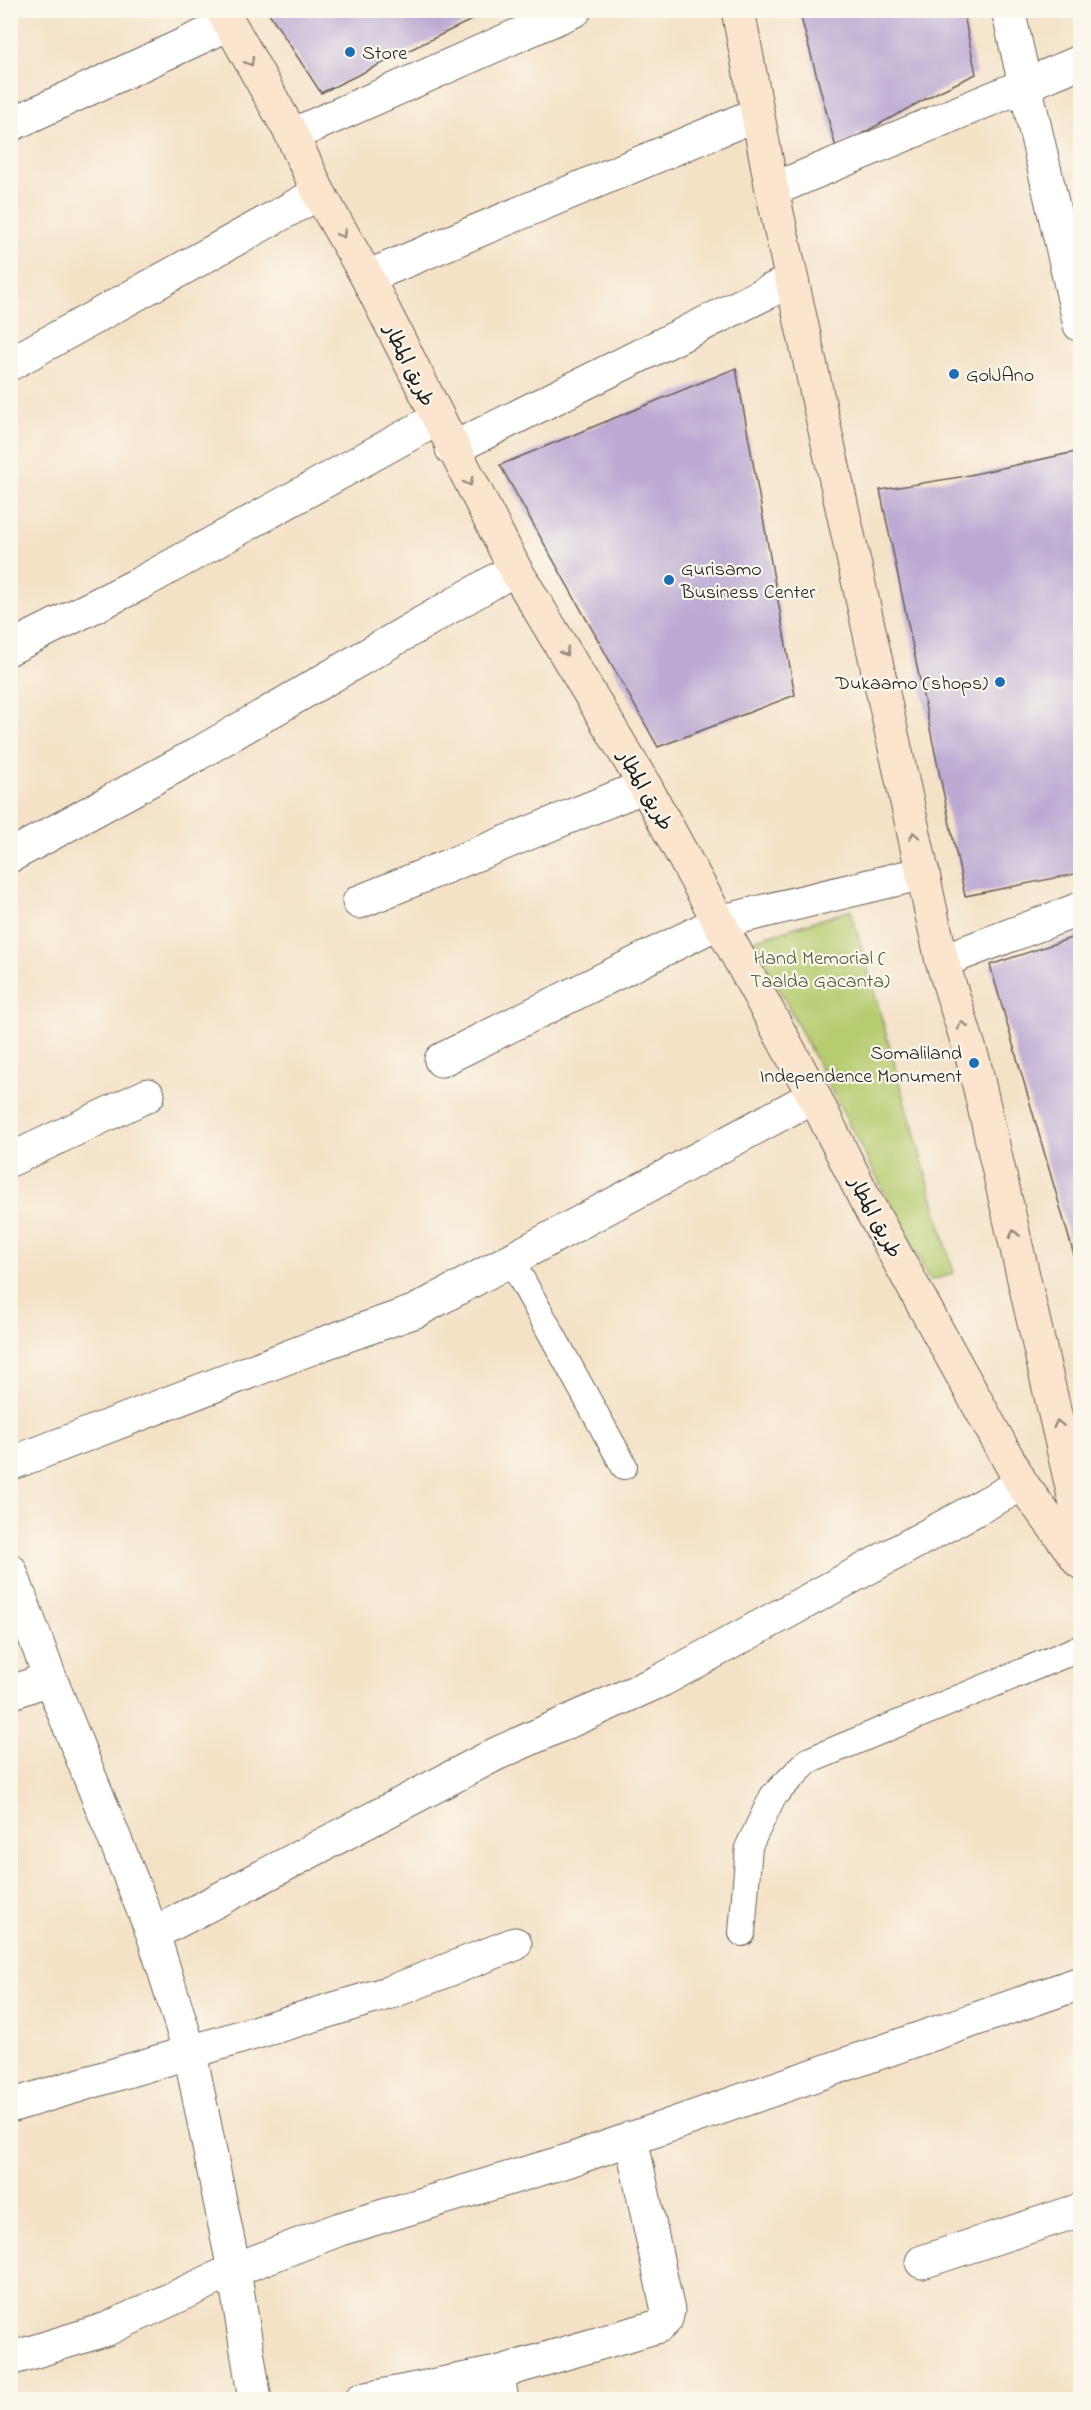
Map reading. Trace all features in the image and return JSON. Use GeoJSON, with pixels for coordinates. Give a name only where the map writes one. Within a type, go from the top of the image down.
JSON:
{"type":"FeatureCollection","features":[{"type":"Feature","properties":{"kind":"main road"},"geometry":{"type":"LineString","coordinates":[[738,10],[772,190],[942,961],[974,1063],[1080,1522]]}},
{"type":"Feature","properties":{"kind":"main road","name":"طريق المطار"},"geometry":{"type":"LineString","coordinates":[[225,17],[292,135],[319,193],[367,277],[452,449],[515,568],[645,786],[814,1096],[866,1201],[1022,1484],[1080,1562]]}},
{"type":"Feature","properties":{"kind":"street"},"geometry":{"type":"LineString","coordinates":[[292,135],[575,10]]}},
{"type":"Feature","properties":{"kind":"street"},"geometry":{"type":"LineString","coordinates":[[1008,10],[1080,325]]}},
{"type":"Feature","properties":{"kind":"street"},"geometry":{"type":"LineString","coordinates":[[10,125],[225,17]]}},
{"type":"Feature","properties":{"kind":"street"},"geometry":{"type":"LineString","coordinates":[[772,190],[1080,62]]}},
{"type":"Feature","properties":{"kind":"street"},"geometry":{"type":"LineString","coordinates":[[367,277],[758,114]]}},
{"type":"Feature","properties":{"kind":"street"},"geometry":{"type":"LineString","coordinates":[[10,364],[319,193]]}},
{"type":"Feature","properties":{"kind":"street"},"geometry":{"type":"LineString","coordinates":[[452,449],[792,280]]}},
{"type":"Feature","properties":{"kind":"street"},"geometry":{"type":"LineString","coordinates":[[10,648],[139,584],[437,419]]}},
{"type":"Feature","properties":{"kind":"street"},"geometry":{"type":"LineString","coordinates":[[10,856],[196,755],[515,568]]}},
{"type":"Feature","properties":{"kind":"street"},"geometry":{"type":"LineString","coordinates":[[359,902],[645,786]]}},
{"type":"Feature","properties":{"kind":"street"},"geometry":{"type":"LineString","coordinates":[[441,1060],[719,922],[923,873]]}},
{"type":"Feature","properties":{"kind":"street"},"geometry":{"type":"LineString","coordinates":[[942,961],[1080,909]]}},
{"type":"Feature","properties":{"kind":"street"},"geometry":{"type":"LineString","coordinates":[[10,1160],[148,1095]]}},
{"type":"Feature","properties":{"kind":"street"},"geometry":{"type":"LineString","coordinates":[[10,1464],[322,1344],[416,1311],[814,1096]]}},
{"type":"Feature","properties":{"kind":"street"},"geometry":{"type":"LineString","coordinates":[[153,1934],[496,1754],[663,1680],[1022,1484]]}},
{"type":"Feature","properties":{"kind":"street"},"geometry":{"type":"LineString","coordinates":[[10,1570],[50,1678],[153,1934],[190,2053],[234,2270],[255,2400]]}},
{"type":"Feature","properties":{"kind":"street"},"geometry":{"type":"LineString","coordinates":[[10,1693],[50,1678]]}},
{"type":"Feature","properties":{"kind":"street"},"geometry":{"type":"LineString","coordinates":[[10,2106],[391,1992],[515,1944]]}},
{"type":"Feature","properties":{"kind":"street"},"geometry":{"type":"LineString","coordinates":[[10,2359],[107,2329],[234,2270],[340,2229],[567,2161],[1080,1983]]}},
{"type":"Feature","properties":{"kind":"street"},"geometry":{"type":"LineString","coordinates":[[361,2400],[500,2386],[659,2326],[666,2319],[668,2311],[631,2138]]}},
{"type":"Feature","properties":{"kind":"street"},"geometry":{"type":"LineString","coordinates":[[922,2262],[1080,2210]]}},
{"type":"Feature","properties":{"kind":"lane"},"geometry":{"type":"LineString","coordinates":[[511,1260],[624,1466]]}},
{"type":"Feature","properties":{"kind":"lane"},"geometry":{"type":"LineString","coordinates":[[742,1933],[749,1846],[773,1796],[808,1761],[1080,1648]]}},
{"type":"Feature","properties":{"kind":"green space","name":"Hand Memorial ( Taalda Gacanta)"},"geometry":{"type":"Polygon","coordinates":[[[851,910],[954,1273],[930,1281],[754,940],[851,910]]]}},
{"type":"Feature","properties":{"kind":"building","name":"Store"},"geometry":{"type":"Polygon","coordinates":[[[267,10],[492,10],[321,93],[267,10]]]}},
{"type":"Feature","properties":{"kind":"building"},"geometry":{"type":"Polygon","coordinates":[[[799,10],[963,10],[976,74],[938,92],[836,148],[799,10]]]}},
{"type":"Feature","properties":{"kind":"building","name":"Gurisamo Business Center"},"geometry":{"type":"Polygon","coordinates":[[[736,368],[795,695],[658,747],[500,465],[736,368]]]}},
{"type":"Feature","properties":{"kind":"building","name":"Dukaamo (shops)"},"geometry":{"type":"Polygon","coordinates":[[[1080,451],[1080,873],[965,896],[880,490],[960,477],[1080,451]]]}},
{"type":"Feature","properties":{"kind":"building"},"geometry":{"type":"Polygon","coordinates":[[[1080,935],[1080,1276],[990,965],[1080,935]]]}},
{"type":"Feature","properties":{"kind":"place","name":"Store"},"geometry":{"type":"Point","coordinates":[350,52]}},
{"type":"Feature","properties":{"kind":"place","name":"GolJAno"},"geometry":{"type":"Point","coordinates":[954,374]}},
{"type":"Feature","properties":{"kind":"place","name":"Gurisamo Business Center"},"geometry":{"type":"Point","coordinates":[669,580]}},
{"type":"Feature","properties":{"kind":"place","name":"Dukaamo (shops)"},"geometry":{"type":"Point","coordinates":[1000,682]}},
{"type":"Feature","properties":{"kind":"place","name":"Somaliland Independence Monument"},"geometry":{"type":"Point","coordinates":[974,1063]}}]}
